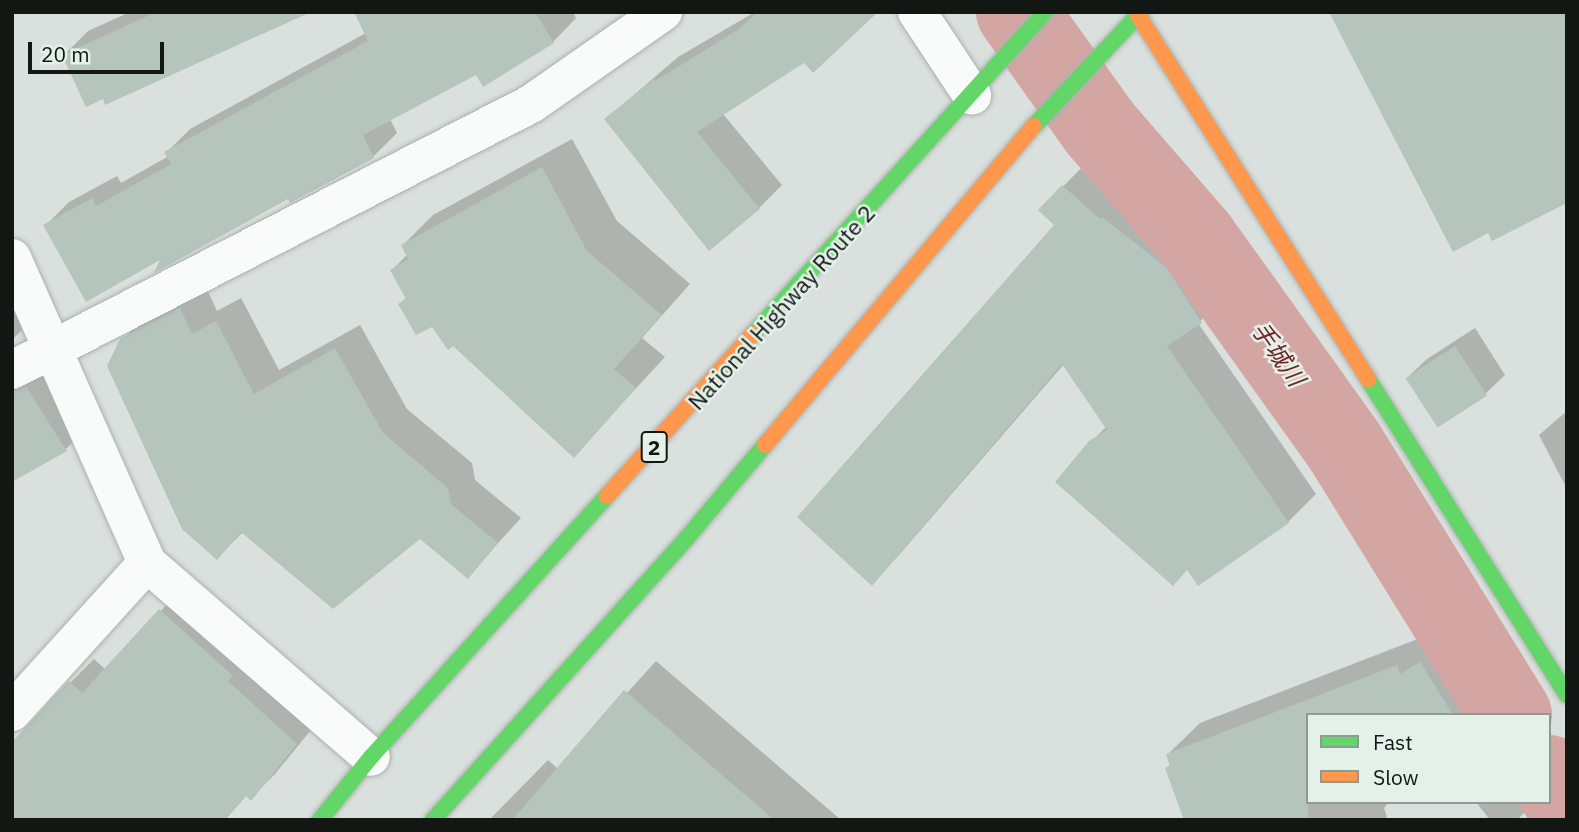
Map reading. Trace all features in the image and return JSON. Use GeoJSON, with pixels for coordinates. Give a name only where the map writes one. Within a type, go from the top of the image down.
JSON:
{"type":"FeatureCollection","features":[{"type":"Feature","properties":{"kind":"main road","name":"National Highway Route 2"},"geometry":{"type":"LineString","coordinates":[[320,820],[371,757],[1045,12]]}},
{"type":"Feature","properties":{"kind":"main road"},"geometry":{"type":"LineString","coordinates":[[433,820],[686,539],[1028,132],[1140,14],[1567,695]]}},
{"type":"Feature","properties":{"kind":"street"},"geometry":{"type":"LineString","coordinates":[[12,370],[531,104],[663,12]]}},
{"type":"Feature","properties":{"kind":"street"},"geometry":{"type":"LineString","coordinates":[[917,12],[981,85]]}},
{"type":"Feature","properties":{"kind":"street"},"geometry":{"type":"LineString","coordinates":[[12,258],[147,564],[371,757]]}},
{"type":"Feature","properties":{"kind":"street"},"geometry":{"type":"LineString","coordinates":[[12,712],[147,564]]}},
{"type":"Feature","properties":{"kind":"building"},"geometry":{"type":"Polygon","coordinates":[[[156,12],[311,12],[105,105],[103,99],[86,107],[62,55],[156,12]]]}},
{"type":"Feature","properties":{"kind":"building"},"geometry":{"type":"Polygon","coordinates":[[[354,12],[535,12],[554,43],[483,87],[476,75],[363,135],[374,158],[290,203],[288,199],[154,273],[160,260],[86,302],[43,225],[92,198],[96,206],[171,164],[164,152],[368,41],[354,12]]]}},
{"type":"Feature","properties":{"kind":"building"},"geometry":{"type":"Polygon","coordinates":[[[757,12],[878,12],[813,73],[804,63],[697,132],[760,209],[709,251],[604,119],[654,79],[655,81],[739,29],[757,12]]]}},
{"type":"Feature","properties":{"kind":"building"},"geometry":{"type":"Polygon","coordinates":[[[1329,12],[1567,12],[1567,203],[1492,241],[1488,233],[1453,252],[1329,12]]]}},
{"type":"Feature","properties":{"kind":"building"},"geometry":{"type":"Polygon","coordinates":[[[542,167],[587,251],[662,315],[614,369],[636,388],[574,458],[453,346],[448,350],[432,327],[416,335],[398,304],[406,299],[390,270],[408,259],[401,245],[542,167]]]}},
{"type":"Feature","properties":{"kind":"building"},"geometry":{"type":"Polygon","coordinates":[[[1062,185],[1100,219],[1102,217],[1167,268],[1202,323],[1167,346],[1289,523],[1198,586],[1187,570],[1173,586],[1055,482],[1089,441],[1107,430],[1062,364],[872,586],[797,517],[1054,225],[1038,210],[1062,185]]]}},
{"type":"Feature","properties":{"kind":"building"},"geometry":{"type":"Polygon","coordinates":[[[180,308],[192,334],[216,321],[254,394],[335,348],[383,433],[448,488],[451,504],[498,543],[468,579],[420,539],[333,609],[241,532],[217,560],[182,529],[107,366],[120,339],[180,308]]]}},
{"type":"Feature","properties":{"kind":"building"},"geometry":{"type":"Polygon","coordinates":[[[1455,346],[1487,395],[1438,428],[1406,378],[1455,346]]]}},
{"type":"Feature","properties":{"kind":"building"},"geometry":{"type":"Polygon","coordinates":[[[26,387],[67,451],[12,482],[12,392],[26,387]]]}},
{"type":"Feature","properties":{"kind":"building"},"geometry":{"type":"Polygon","coordinates":[[[159,609],[233,676],[228,681],[297,744],[251,801],[246,796],[225,820],[12,820],[12,742],[69,681],[82,693],[159,609]]]}},
{"type":"Feature","properties":{"kind":"building"},"geometry":{"type":"Polygon","coordinates":[[[1420,662],[1452,713],[1306,713],[1308,820],[1184,820],[1165,768],[1170,766],[1166,754],[1397,665],[1400,674],[1420,662]]]}},
{"type":"Feature","properties":{"kind":"building"},"geometry":{"type":"Polygon","coordinates":[[[624,690],[774,820],[512,820],[624,690]]]}},
{"type":"Feature","properties":{"kind":"waterway","name":"手城川"},"geometry":{"type":"LineString","coordinates":[[1017,12],[1100,128],[1197,240],[1345,447],[1510,713]]}},
{"type":"Feature","properties":{"kind":"waterway","name":"手城川"},"geometry":{"type":"LineString","coordinates":[[1551,779],[1567,804]]}},
{"type":"Feature","properties":{"kind":"traffic: fast"},"geometry":{"type":"LineString","coordinates":[[753,334],[1045,12]]}},
{"type":"Feature","properties":{"kind":"traffic: fast"},"geometry":{"type":"LineString","coordinates":[[1034,126],[1141,12]]}},
{"type":"Feature","properties":{"kind":"traffic: fast"},"geometry":{"type":"LineString","coordinates":[[1368,379],[1567,695]]}},
{"type":"Feature","properties":{"kind":"traffic: fast"},"geometry":{"type":"LineString","coordinates":[[433,820],[686,539],[765,445]]}},
{"type":"Feature","properties":{"kind":"traffic: fast"},"geometry":{"type":"LineString","coordinates":[[320,820],[371,757],[607,496]]}},
{"type":"Feature","properties":{"kind":"traffic: slow"},"geometry":{"type":"LineString","coordinates":[[1138,15],[1368,379]]}},
{"type":"Feature","properties":{"kind":"traffic: slow"},"geometry":{"type":"LineString","coordinates":[[765,445],[1034,126]]}},
{"type":"Feature","properties":{"kind":"traffic: slow"},"geometry":{"type":"LineString","coordinates":[[607,496],[753,334]]}}]}
